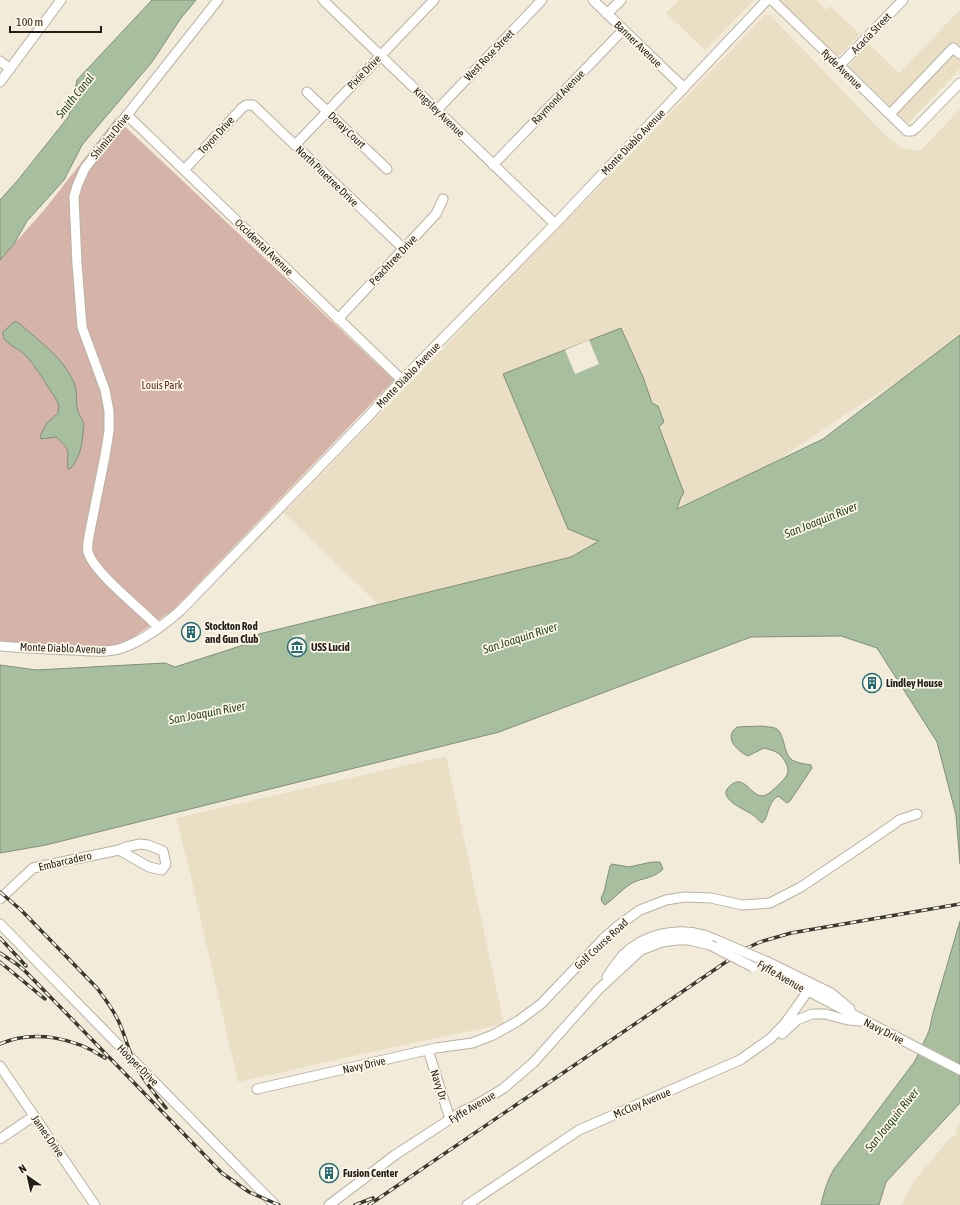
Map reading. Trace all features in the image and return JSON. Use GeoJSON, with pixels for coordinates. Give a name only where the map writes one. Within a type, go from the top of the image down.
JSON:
{"type":"FeatureCollection","features":[{"type":"Feature","properties":{"kind":"street"},"geometry":{"type":"LineString","coordinates":[[0,82],[61,0]]}},
{"type":"Feature","properties":{"kind":"street","name":"Shimizu Drive"},"geometry":{"type":"LineString","coordinates":[[158,627],[101,573],[87,551],[88,536],[109,431],[105,390],[82,327],[74,207],[76,186],[85,168],[218,0]]}},
{"type":"Feature","properties":{"kind":"street","name":"Kingsley Avenue"},"geometry":{"type":"LineString","coordinates":[[323,0],[555,224]]}},
{"type":"Feature","properties":{"kind":"street","name":"Pixie Drive"},"geometry":{"type":"LineString","coordinates":[[295,145],[434,0]]}},
{"type":"Feature","properties":{"kind":"street","name":"West Rose Street"},"geometry":{"type":"LineString","coordinates":[[437,110],[542,0]]}},
{"type":"Feature","properties":{"kind":"street","name":"Banner Avenue"},"geometry":{"type":"LineString","coordinates":[[593,0],[684,88]]}},
{"type":"Feature","properties":{"kind":"street"},"geometry":{"type":"LineString","coordinates":[[607,14],[621,0]]}},
{"type":"Feature","properties":{"kind":"street","name":"Monte Diablo Avenue"},"geometry":{"type":"LineString","coordinates":[[0,646],[108,651],[123,647],[158,627],[181,610],[402,380],[555,224],[767,0]]}},
{"type":"Feature","properties":{"kind":"street","name":"Ryde Avenue"},"geometry":{"type":"LineString","coordinates":[[772,0],[908,131],[912,131],[916,128],[960,83]]}},
{"type":"Feature","properties":{"kind":"street","name":"Acacia Street"},"geometry":{"type":"LineString","coordinates":[[839,66],[903,0]]}},
{"type":"Feature","properties":{"kind":"street","name":"Raymond Avenue"},"geometry":{"type":"LineString","coordinates":[[493,164],[623,30]]}},
{"type":"Feature","properties":{"kind":"street"},"geometry":{"type":"LineString","coordinates":[[890,114],[957,51],[960,41]]}},
{"type":"Feature","properties":{"kind":"street"},"geometry":{"type":"LineString","coordinates":[[0,61],[10,69]]}},
{"type":"Feature","properties":{"kind":"street","name":"Doray Court"},"geometry":{"type":"LineString","coordinates":[[307,92],[387,169]]}},
{"type":"Feature","properties":{"kind":"street","name":"Toyon Drive"},"geometry":{"type":"LineString","coordinates":[[184,170],[242,108],[246,105],[251,105]]}},
{"type":"Feature","properties":{"kind":"street","name":"North Pinetree Drive"},"geometry":{"type":"LineString","coordinates":[[251,105],[257,107],[403,248]]}},
{"type":"Feature","properties":{"kind":"street","name":"Occidental Avenue"},"geometry":{"type":"LineString","coordinates":[[126,116],[402,380]]}},
{"type":"Feature","properties":{"kind":"street","name":"Peachtree Drive"},"geometry":{"type":"LineString","coordinates":[[338,318],[436,214],[443,198]]}},
{"type":"Feature","properties":{"kind":"street","name":"Golf Course Road"},"geometry":{"type":"LineString","coordinates":[[472,1043],[506,1028],[536,1008],[603,939],[640,910],[666,900],[684,897],[711,898],[742,905],[770,904],[807,883],[899,820],[917,814]]}},
{"type":"Feature","properties":{"kind":"street","name":"Embarcadero"},"geometry":{"type":"LineString","coordinates":[[0,900],[33,868],[119,850],[140,844],[148,844],[163,851],[166,866],[162,870],[155,869],[119,850]]}},
{"type":"Feature","properties":{"kind":"street","name":"Hooper Drive"},"geometry":{"type":"LineString","coordinates":[[0,924],[275,1205]]}},
{"type":"Feature","properties":{"kind":"street","name":"Fyffe Avenue"},"geometry":{"type":"LineString","coordinates":[[329,1205],[395,1155],[461,1112],[504,1088],[534,1062],[598,990],[641,950],[652,945],[676,940],[716,943],[758,963],[772,977],[808,991]]}},
{"type":"Feature","properties":{"kind":"street"},"geometry":{"type":"LineString","coordinates":[[758,963],[831,993],[863,1021]]}},
{"type":"Feature","properties":{"kind":"street","name":"Navy Drive"},"geometry":{"type":"LineString","coordinates":[[808,991],[863,1021],[960,1070]]}},
{"type":"Feature","properties":{"kind":"street","name":"McCloy Avenue"},"geometry":{"type":"LineString","coordinates":[[467,1205],[579,1130],[740,1060],[771,1038],[786,1022],[808,991]]}},
{"type":"Feature","properties":{"kind":"street"},"geometry":{"type":"LineString","coordinates":[[715,1072],[756,1056],[797,1020],[812,1014],[825,1014],[848,1020],[863,1021]]}},
{"type":"Feature","properties":{"kind":"street","name":"Navy Drive"},"geometry":{"type":"LineString","coordinates":[[257,1089],[456,1044],[472,1043]]}},
{"type":"Feature","properties":{"kind":"street","name":"Navy Dr"},"geometry":{"type":"LineString","coordinates":[[428,1050],[450,1119]]}},
{"type":"Feature","properties":{"kind":"street","name":"James Drive"},"geometry":{"type":"LineString","coordinates":[[0,1066],[95,1205]]}},
{"type":"Feature","properties":{"kind":"street"},"geometry":{"type":"LineString","coordinates":[[0,1139],[34,1116]]}},
{"type":"Feature","properties":{"kind":"shaded area"},"geometry":{"type":"Polygon","coordinates":[[[679,0],[754,0],[705,50],[666,13],[679,0]]]}},
{"type":"Feature","properties":{"kind":"shaded area"},"geometry":{"type":"Polygon","coordinates":[[[780,0],[816,0],[826,10],[830,6],[860,34],[838,57],[780,0]]]}},
{"type":"Feature","properties":{"kind":"shaded area"},"geometry":{"type":"Polygon","coordinates":[[[960,10],[960,69],[908,123],[848,66],[869,44],[899,73],[960,10]]]}},
{"type":"Feature","properties":{"kind":"shaded area"},"geometry":{"type":"Polygon","coordinates":[[[765,15],[770,15],[887,137],[902,148],[920,151],[960,109],[960,343],[858,406],[774,463],[571,557],[378,604],[284,513],[765,15]]]}},
{"type":"Feature","properties":{"kind":"shaded area"},"geometry":{"type":"Polygon","coordinates":[[[446,756],[504,1024],[238,1082],[176,818],[446,756]]]}},
{"type":"Feature","properties":{"kind":"shaded area"},"geometry":{"type":"Polygon","coordinates":[[[960,1124],[960,1205],[901,1205],[914,1181],[951,1137],[957,1135],[956,1129],[960,1124]]]}},
{"type":"Feature","properties":{"kind":"green space","name":"Louis Park"},"geometry":{"type":"Polygon","coordinates":[[[116,118],[394,380],[173,610],[129,640],[100,650],[0,646],[0,260],[45,209],[116,118]]]}},
{"type":"Feature","properties":{"kind":"water","name":"Smith Canal"},"geometry":{"type":"Polygon","coordinates":[[[152,0],[196,0],[181,18],[152,62],[82,145],[64,180],[27,221],[14,244],[0,260],[0,200],[18,180],[69,116],[77,80],[152,0]]]}},
{"type":"Feature","properties":{"kind":"water"},"geometry":{"type":"Polygon","coordinates":[[[14,322],[20,324],[58,358],[70,374],[74,383],[78,411],[84,425],[79,453],[71,468],[68,469],[68,452],[66,447],[56,437],[41,439],[40,436],[47,423],[58,413],[59,406],[41,375],[32,363],[23,353],[7,342],[3,336],[3,332],[14,322]]]}},
{"type":"Feature","properties":{"kind":"water","name":"San Joaquin River"},"geometry":{"type":"Polygon","coordinates":[[[621,328],[643,377],[652,403],[658,406],[664,422],[659,427],[684,493],[677,509],[823,439],[960,335],[960,864],[956,815],[937,742],[877,648],[841,636],[751,637],[499,732],[46,845],[0,853],[0,665],[36,670],[165,663],[175,667],[256,641],[259,634],[571,557],[599,541],[568,529],[503,374],[621,328]]]}},
{"type":"Feature","properties":{"kind":"water"},"geometry":{"type":"Polygon","coordinates":[[[762,726],[777,729],[780,732],[789,757],[796,762],[811,765],[812,768],[790,801],[787,803],[778,796],[774,799],[762,823],[753,815],[732,802],[727,796],[726,792],[730,786],[736,782],[740,782],[758,795],[765,796],[776,788],[787,775],[787,765],[781,756],[776,752],[764,748],[748,756],[736,747],[731,739],[733,731],[737,727],[762,726]]]}},
{"type":"Feature","properties":{"kind":"water"},"geometry":{"type":"Polygon","coordinates":[[[652,862],[660,862],[663,869],[652,876],[632,883],[605,905],[602,902],[601,898],[604,892],[610,866],[612,864],[629,867],[652,862]]]}},
{"type":"Feature","properties":{"kind":"water","name":"San Joaquin River"},"geometry":{"type":"Polygon","coordinates":[[[960,921],[960,1103],[886,1182],[879,1205],[821,1205],[829,1178],[834,1169],[915,1061],[929,1031],[960,921]]]}},
{"type":"Feature","properties":{"kind":"pier"},"geometry":{"type":"Polygon","coordinates":[[[589,340],[599,364],[575,374],[565,350],[589,340]]]}},
{"type":"Feature","properties":{"kind":"pier"},"geometry":{"type":"Polygon","coordinates":[[[305,634],[306,639],[294,642],[292,636],[305,634]]]}},
{"type":"Feature","properties":{"kind":"railway"},"geometry":{"type":"LineString","coordinates":[[0,892],[21,910],[97,988],[116,1017],[137,1068],[148,1086],[166,1108]]}},
{"type":"Feature","properties":{"kind":"railway"},"geometry":{"type":"LineString","coordinates":[[369,1205],[745,949],[760,942],[791,933],[960,904]]}},
{"type":"Feature","properties":{"kind":"railway"},"geometry":{"type":"LineString","coordinates":[[0,938],[26,966]]}},
{"type":"Feature","properties":{"kind":"railway"},"geometry":{"type":"LineString","coordinates":[[0,953],[26,972],[222,1173],[249,1192],[279,1205]]}},
{"type":"Feature","properties":{"kind":"railway"},"geometry":{"type":"LineString","coordinates":[[0,962],[45,999]]}},
{"type":"Feature","properties":{"kind":"railway"},"geometry":{"type":"LineString","coordinates":[[0,1044],[13,1039],[27,1037],[54,1038],[81,1045],[105,1058]]}},
{"type":"Feature","properties":{"kind":"railway"},"geometry":{"type":"LineString","coordinates":[[355,1205],[373,1198]]}},
{"type":"Feature","properties":{"kind":"place","name":"Stockton Rod and Gun Club"},"geometry":{"type":"Point","coordinates":[191,632]}},
{"type":"Feature","properties":{"kind":"place","name":"USS Lucid"},"geometry":{"type":"Point","coordinates":[297,647]}},
{"type":"Feature","properties":{"kind":"place","name":"Lindley House"},"geometry":{"type":"Point","coordinates":[872,683]}},
{"type":"Feature","properties":{"kind":"place","name":"Fusion Center"},"geometry":{"type":"Point","coordinates":[329,1173]}}]}
